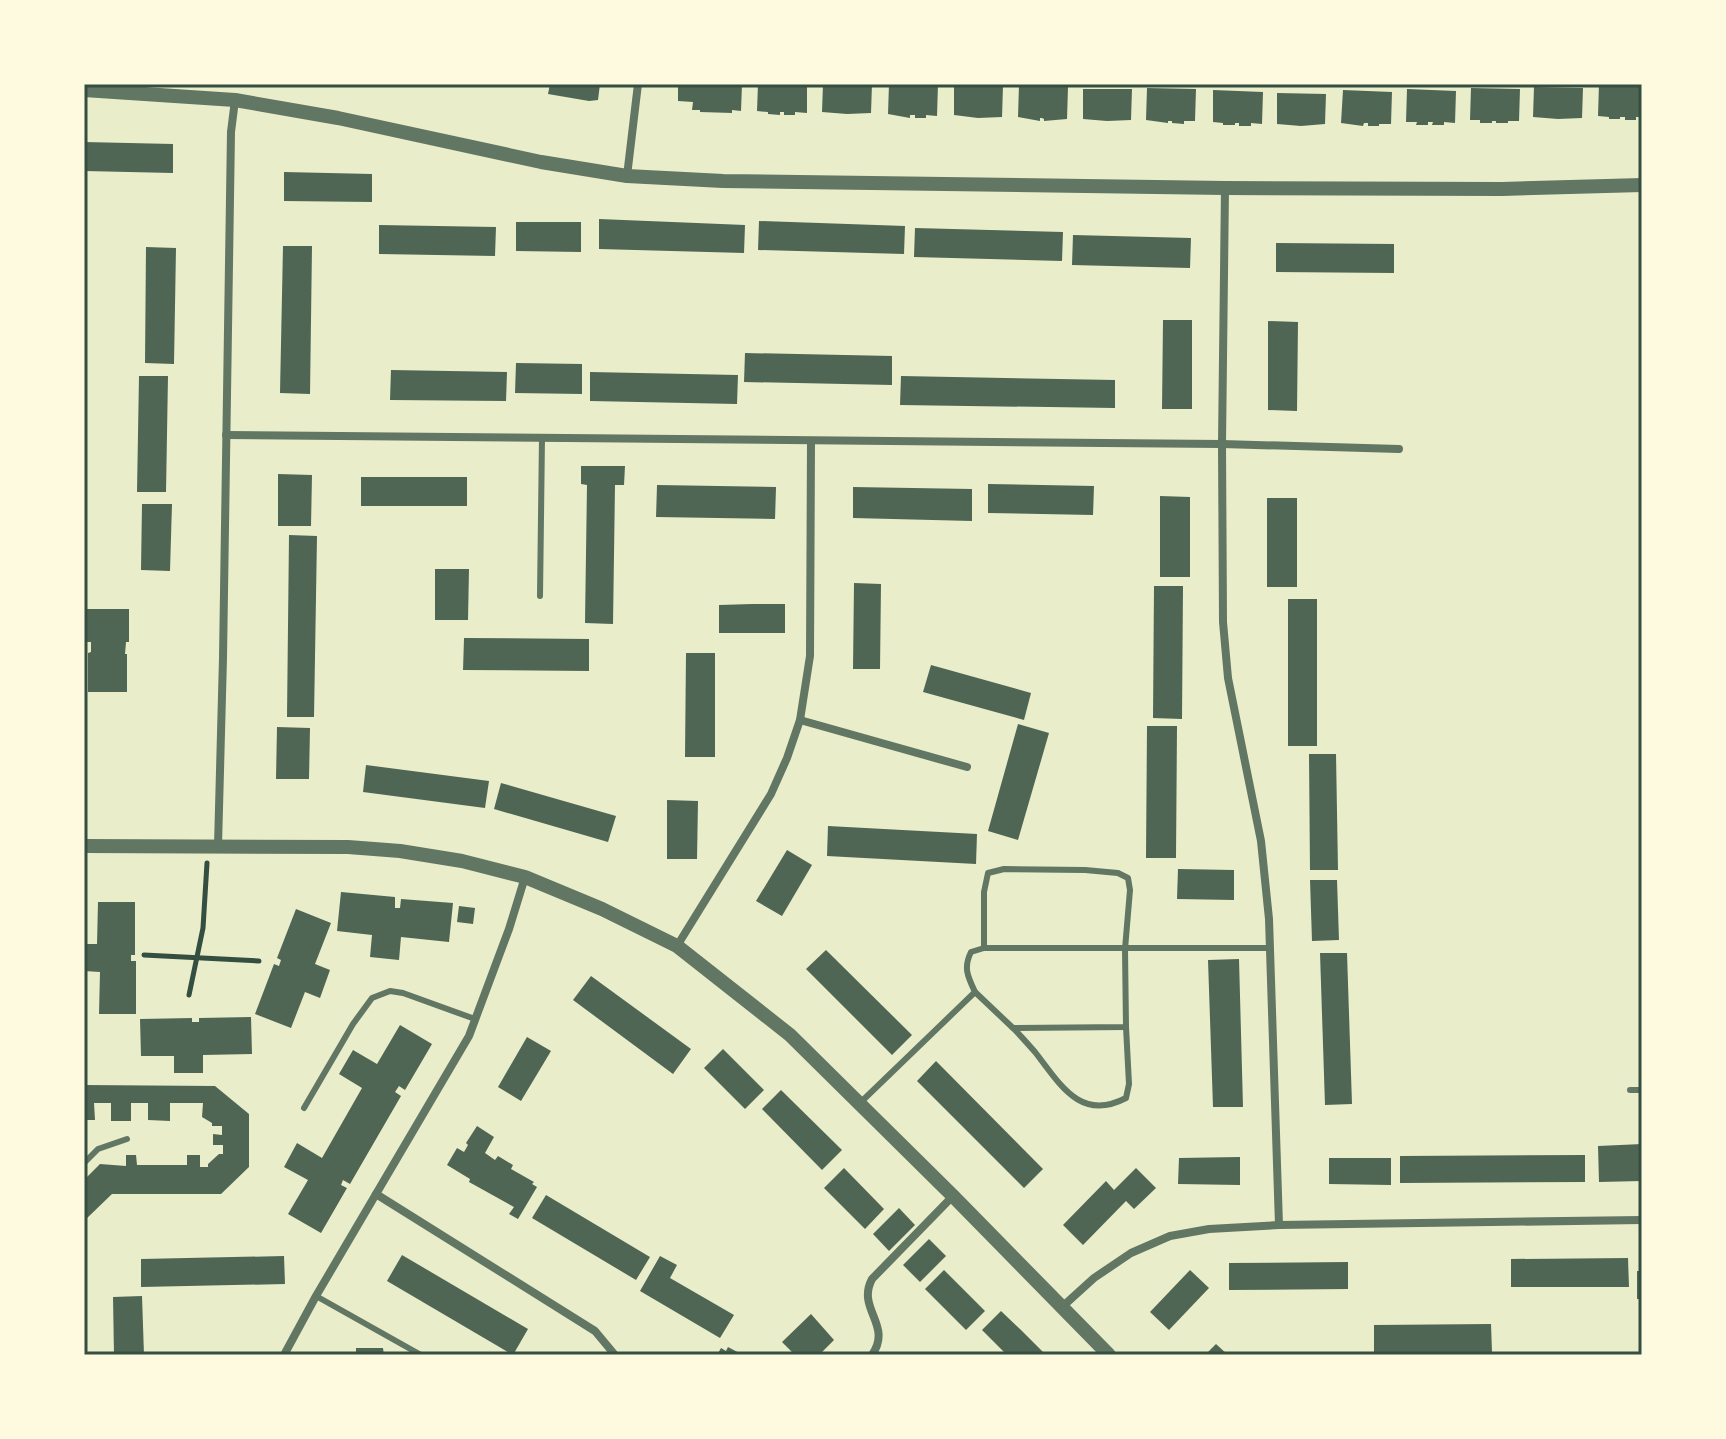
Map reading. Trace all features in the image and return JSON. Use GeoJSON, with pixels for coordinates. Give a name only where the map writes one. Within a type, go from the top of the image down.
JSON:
{"type":"FeatureCollection","features":[{"type":"Feature","properties":{"kind":"street"},"geometry":{"type":"LineString","coordinates":[[627,176],[638,84]]}},
{"type":"Feature","properties":{"kind":"street"},"geometry":{"type":"LineString","coordinates":[[84,90],[235,100],[338,118],[541,162],[627,176],[723,181],[1225,188],[1502,189],[1642,185]]}},
{"type":"Feature","properties":{"kind":"street"},"geometry":{"type":"LineString","coordinates":[[213,846],[226,435],[231,132],[235,100]]}},
{"type":"Feature","properties":{"kind":"street"},"geometry":{"type":"LineString","coordinates":[[1225,188],[1223,622],[1228,678],[1261,841],[1269,919],[1279,1225]]}},
{"type":"Feature","properties":{"kind":"street"},"geometry":{"type":"LineString","coordinates":[[226,435],[1222,444],[1399,449]]}},
{"type":"Feature","properties":{"kind":"street"},"geometry":{"type":"LineString","coordinates":[[677,946],[771,794],[800,720],[810,656],[811,442]]}},
{"type":"Feature","properties":{"kind":"street"},"geometry":{"type":"LineString","coordinates":[[800,720],[967,767]]}},
{"type":"Feature","properties":{"kind":"street"},"geometry":{"type":"LineString","coordinates":[[84,846],[348,847],[462,861],[525,877],[602,909],[677,946],[790,1035],[1109,1355]]}},
{"type":"Feature","properties":{"kind":"street"},"geometry":{"type":"LineString","coordinates":[[284,1355],[469,1036],[525,877]]}},
{"type":"Feature","properties":{"kind":"street"},"geometry":{"type":"LineString","coordinates":[[376,1194],[595,1331],[615,1355]]}},
{"type":"Feature","properties":{"kind":"street"},"geometry":{"type":"LineString","coordinates":[[872,1355],[878,1346],[880,1330],[869,1304],[868,1286],[953,1196]]}},
{"type":"Feature","properties":{"kind":"street"},"geometry":{"type":"LineString","coordinates":[[1062,1307],[1094,1278],[1123,1259],[1170,1236],[1209,1229],[1279,1225],[1642,1220]]}},
{"type":"Feature","properties":{"kind":"lane"},"geometry":{"type":"LineString","coordinates":[[540,596],[542,437]]}},
{"type":"Feature","properties":{"kind":"lane"},"geometry":{"type":"LineString","coordinates":[[984,948],[984,892],[988,873],[1004,869],[1085,870],[1118,873],[1128,878],[1130,890],[1125,949],[1129,1084],[1126,1098],[1099,1107],[1081,1102],[1067,1092],[1013,1028],[975,992],[966,962],[971,952],[984,948],[1125,949],[1270,948]]}},
{"type":"Feature","properties":{"kind":"lane"},"geometry":{"type":"LineString","coordinates":[[304,1108],[353,1024],[372,998],[390,991],[403,993],[475,1019]]}},
{"type":"Feature","properties":{"kind":"lane"},"geometry":{"type":"LineString","coordinates":[[860,1104],[975,992]]}},
{"type":"Feature","properties":{"kind":"lane"},"geometry":{"type":"LineString","coordinates":[[1013,1028],[1126,1027]]}},
{"type":"Feature","properties":{"kind":"lane"},"geometry":{"type":"LineString","coordinates":[[1630,1090],[1642,1090]]}},
{"type":"Feature","properties":{"kind":"lane"},"geometry":{"type":"LineString","coordinates":[[84,1163],[98,1149],[127,1139]]}},
{"type":"Feature","properties":{"kind":"lane"},"geometry":{"type":"LineString","coordinates":[[316,1296],[421,1355]]}},
{"type":"Feature","properties":{"kind":"path"},"geometry":{"type":"LineString","coordinates":[[189,995],[203,928],[213,846]]}},
{"type":"Feature","properties":{"kind":"path"},"geometry":{"type":"LineString","coordinates":[[144,955],[259,961]]}},
{"type":"Feature","properties":{"kind":"building"},"geometry":{"type":"Polygon","coordinates":[[[550,84],[600,84],[598,100],[548,94],[550,84]]]}},
{"type":"Feature","properties":{"kind":"building"},"geometry":{"type":"Polygon","coordinates":[[[678,84],[742,84],[741,111],[692,110],[693,102],[678,101],[678,84]]]}},
{"type":"Feature","properties":{"kind":"building"},"geometry":{"type":"Polygon","coordinates":[[[758,84],[807,84],[807,113],[784,115],[780,112],[780,115],[757,111],[758,84]]]}},
{"type":"Feature","properties":{"kind":"building"},"geometry":{"type":"Polygon","coordinates":[[[823,84],[872,84],[871,113],[822,112],[823,84]]]}},
{"type":"Feature","properties":{"kind":"building"},"geometry":{"type":"Polygon","coordinates":[[[889,84],[938,84],[937,116],[915,118],[915,115],[910,115],[910,118],[888,114],[889,84]]]}},
{"type":"Feature","properties":{"kind":"building"},"geometry":{"type":"Polygon","coordinates":[[[1599,84],[1642,85],[1642,117],[1625,120],[1625,117],[1609,119],[1598,116],[1599,84]]]}},
{"type":"Feature","properties":{"kind":"building"},"geometry":{"type":"Polygon","coordinates":[[[954,85],[1003,86],[1002,117],[954,115],[954,85]]]}},
{"type":"Feature","properties":{"kind":"building"},"geometry":{"type":"Polygon","coordinates":[[[1019,85],[1068,87],[1067,119],[1044,121],[1040,118],[1040,121],[1018,117],[1019,85]]]}},
{"type":"Feature","properties":{"kind":"building"},"geometry":{"type":"Polygon","coordinates":[[[1534,87],[1583,88],[1582,118],[1533,117],[1534,87]]]}},
{"type":"Feature","properties":{"kind":"building"},"geometry":{"type":"Polygon","coordinates":[[[1147,88],[1196,89],[1195,121],[1184,121],[1184,124],[1146,120],[1147,88]]]}},
{"type":"Feature","properties":{"kind":"building"},"geometry":{"type":"Polygon","coordinates":[[[1471,88],[1520,89],[1519,121],[1480,123],[1480,120],[1470,120],[1471,88]]]}},
{"type":"Feature","properties":{"kind":"building"},"geometry":{"type":"Polygon","coordinates":[[[1083,89],[1132,89],[1131,120],[1083,119],[1083,89]]]}},
{"type":"Feature","properties":{"kind":"building"},"geometry":{"type":"Polygon","coordinates":[[[1407,89],[1456,91],[1455,123],[1416,125],[1417,122],[1406,122],[1407,89]]]}},
{"type":"Feature","properties":{"kind":"building"},"geometry":{"type":"Polygon","coordinates":[[[1213,90],[1263,92],[1262,124],[1239,126],[1239,123],[1223,125],[1213,122],[1213,90]]]}},
{"type":"Feature","properties":{"kind":"building"},"geometry":{"type":"Polygon","coordinates":[[[1343,90],[1392,92],[1391,124],[1368,126],[1364,123],[1363,126],[1341,123],[1343,90]]]}},
{"type":"Feature","properties":{"kind":"building"},"geometry":{"type":"Polygon","coordinates":[[[1277,93],[1326,94],[1325,124],[1277,124],[1277,93]]]}},
{"type":"Feature","properties":{"kind":"building"},"geometry":{"type":"Polygon","coordinates":[[[84,142],[173,144],[173,173],[84,171],[84,142]]]}},
{"type":"Feature","properties":{"kind":"building"},"geometry":{"type":"Polygon","coordinates":[[[284,172],[372,174],[372,202],[284,201],[284,172]]]}},
{"type":"Feature","properties":{"kind":"building"},"geometry":{"type":"Polygon","coordinates":[[[599,219],[745,225],[744,253],[599,249],[599,219]]]}},
{"type":"Feature","properties":{"kind":"building"},"geometry":{"type":"Polygon","coordinates":[[[759,221],[905,226],[904,254],[758,250],[759,221]]]}},
{"type":"Feature","properties":{"kind":"building"},"geometry":{"type":"Polygon","coordinates":[[[516,222],[581,222],[581,252],[516,251],[516,222]]]}},
{"type":"Feature","properties":{"kind":"building"},"geometry":{"type":"Polygon","coordinates":[[[379,225],[496,227],[495,256],[379,254],[379,225]]]}},
{"type":"Feature","properties":{"kind":"building"},"geometry":{"type":"Polygon","coordinates":[[[915,228],[1063,232],[1062,261],[914,257],[915,228]]]}},
{"type":"Feature","properties":{"kind":"building"},"geometry":{"type":"Polygon","coordinates":[[[1073,235],[1191,238],[1190,268],[1072,265],[1073,235]]]}},
{"type":"Feature","properties":{"kind":"building"},"geometry":{"type":"Polygon","coordinates":[[[1276,243],[1394,244],[1394,273],[1276,272],[1276,243]]]}},
{"type":"Feature","properties":{"kind":"building"},"geometry":{"type":"Polygon","coordinates":[[[283,246],[312,246],[310,394],[280,393],[283,246]]]}},
{"type":"Feature","properties":{"kind":"building"},"geometry":{"type":"Polygon","coordinates":[[[146,247],[176,248],[174,364],[145,363],[146,247]]]}},
{"type":"Feature","properties":{"kind":"building"},"geometry":{"type":"Polygon","coordinates":[[[1163,320],[1192,320],[1192,409],[1162,409],[1163,320]]]}},
{"type":"Feature","properties":{"kind":"building"},"geometry":{"type":"Polygon","coordinates":[[[1268,321],[1298,322],[1297,411],[1268,410],[1268,321]]]}},
{"type":"Feature","properties":{"kind":"building"},"geometry":{"type":"Polygon","coordinates":[[[745,353],[892,356],[892,385],[744,382],[745,353]]]}},
{"type":"Feature","properties":{"kind":"building"},"geometry":{"type":"Polygon","coordinates":[[[516,363],[582,364],[582,394],[515,393],[516,363]]]}},
{"type":"Feature","properties":{"kind":"building"},"geometry":{"type":"Polygon","coordinates":[[[391,370],[507,372],[506,401],[390,400],[391,370]]]}},
{"type":"Feature","properties":{"kind":"building"},"geometry":{"type":"Polygon","coordinates":[[[590,372],[738,375],[737,404],[590,401],[590,372]]]}},
{"type":"Feature","properties":{"kind":"building"},"geometry":{"type":"Polygon","coordinates":[[[139,376],[168,376],[166,492],[137,492],[139,376]]]}},
{"type":"Feature","properties":{"kind":"building"},"geometry":{"type":"Polygon","coordinates":[[[901,376],[1115,380],[1115,408],[900,405],[901,376]]]}},
{"type":"Feature","properties":{"kind":"building"},"geometry":{"type":"Polygon","coordinates":[[[581,466],[625,466],[624,485],[615,485],[613,624],[585,623],[587,485],[581,484],[581,466]]]}},
{"type":"Feature","properties":{"kind":"building"},"geometry":{"type":"Polygon","coordinates":[[[278,474],[312,475],[311,526],[278,526],[278,474]]]}},
{"type":"Feature","properties":{"kind":"building"},"geometry":{"type":"Polygon","coordinates":[[[361,477],[467,477],[467,506],[361,506],[361,477]]]}},
{"type":"Feature","properties":{"kind":"building"},"geometry":{"type":"Polygon","coordinates":[[[988,484],[1094,486],[1093,515],[988,513],[988,484]]]}},
{"type":"Feature","properties":{"kind":"building"},"geometry":{"type":"Polygon","coordinates":[[[657,485],[776,487],[775,519],[656,517],[657,485]]]}},
{"type":"Feature","properties":{"kind":"building"},"geometry":{"type":"Polygon","coordinates":[[[853,487],[972,489],[972,521],[853,518],[853,487]]]}},
{"type":"Feature","properties":{"kind":"building"},"geometry":{"type":"Polygon","coordinates":[[[1160,496],[1190,497],[1190,577],[1160,577],[1160,496]]]}},
{"type":"Feature","properties":{"kind":"building"},"geometry":{"type":"Polygon","coordinates":[[[1267,498],[1297,498],[1297,587],[1267,587],[1267,498]]]}},
{"type":"Feature","properties":{"kind":"building"},"geometry":{"type":"Polygon","coordinates":[[[142,504],[172,504],[170,571],[141,570],[142,504]]]}},
{"type":"Feature","properties":{"kind":"building"},"geometry":{"type":"Polygon","coordinates":[[[289,535],[317,536],[314,717],[287,717],[289,535]]]}},
{"type":"Feature","properties":{"kind":"building"},"geometry":{"type":"Polygon","coordinates":[[[435,569],[469,569],[468,620],[435,620],[435,569]]]}},
{"type":"Feature","properties":{"kind":"building"},"geometry":{"type":"Polygon","coordinates":[[[854,583],[881,584],[880,669],[853,669],[854,583]]]}},
{"type":"Feature","properties":{"kind":"building"},"geometry":{"type":"Polygon","coordinates":[[[1154,586],[1183,586],[1182,719],[1153,718],[1154,586]]]}},
{"type":"Feature","properties":{"kind":"building"},"geometry":{"type":"Polygon","coordinates":[[[1288,599],[1317,599],[1317,746],[1288,746],[1288,599]]]}},
{"type":"Feature","properties":{"kind":"building"},"geometry":{"type":"Polygon","coordinates":[[[785,604],[785,633],[719,633],[719,605],[785,604]]]}},
{"type":"Feature","properties":{"kind":"building"},"geometry":{"type":"Polygon","coordinates":[[[87,609],[129,609],[129,642],[126,642],[125,654],[127,692],[88,692],[91,642],[87,642],[87,609]]]}},
{"type":"Feature","properties":{"kind":"building"},"geometry":{"type":"Polygon","coordinates":[[[464,638],[589,639],[589,671],[463,670],[464,638]]]}},
{"type":"Feature","properties":{"kind":"building"},"geometry":{"type":"Polygon","coordinates":[[[686,653],[715,653],[715,757],[685,757],[686,653]]]}},
{"type":"Feature","properties":{"kind":"building"},"geometry":{"type":"Polygon","coordinates":[[[931,665],[1031,693],[1024,720],[923,692],[931,665]]]}},
{"type":"Feature","properties":{"kind":"building"},"geometry":{"type":"Polygon","coordinates":[[[1018,724],[1049,733],[1018,840],[988,831],[1018,724]]]}},
{"type":"Feature","properties":{"kind":"building"},"geometry":{"type":"Polygon","coordinates":[[[1147,726],[1177,726],[1176,858],[1146,858],[1147,726]]]}},
{"type":"Feature","properties":{"kind":"building"},"geometry":{"type":"Polygon","coordinates":[[[277,727],[310,728],[309,779],[276,779],[277,727]]]}},
{"type":"Feature","properties":{"kind":"building"},"geometry":{"type":"Polygon","coordinates":[[[1309,754],[1336,754],[1338,870],[1310,870],[1309,754]]]}},
{"type":"Feature","properties":{"kind":"building"},"geometry":{"type":"Polygon","coordinates":[[[366,765],[489,781],[485,808],[363,792],[366,765]]]}},
{"type":"Feature","properties":{"kind":"building"},"geometry":{"type":"Polygon","coordinates":[[[501,783],[616,816],[608,842],[494,809],[501,783]]]}},
{"type":"Feature","properties":{"kind":"building"},"geometry":{"type":"Polygon","coordinates":[[[667,800],[698,801],[697,859],[667,859],[667,800]]]}},
{"type":"Feature","properties":{"kind":"building"},"geometry":{"type":"Polygon","coordinates":[[[828,826],[977,834],[976,864],[827,856],[828,826]]]}},
{"type":"Feature","properties":{"kind":"building"},"geometry":{"type":"Polygon","coordinates":[[[787,850],[812,865],[782,916],[756,901],[787,850]]]}},
{"type":"Feature","properties":{"kind":"building"},"geometry":{"type":"Polygon","coordinates":[[[1178,869],[1234,870],[1234,900],[1177,899],[1178,869]]]}},
{"type":"Feature","properties":{"kind":"building"},"geometry":{"type":"Polygon","coordinates":[[[1310,880],[1337,880],[1339,940],[1312,941],[1310,880]]]}},
{"type":"Feature","properties":{"kind":"building"},"geometry":{"type":"Polygon","coordinates":[[[341,892],[395,897],[395,908],[400,908],[401,899],[453,903],[449,942],[401,937],[399,960],[370,957],[372,935],[337,931],[341,892]]]}},
{"type":"Feature","properties":{"kind":"building"},"geometry":{"type":"Polygon","coordinates":[[[98,902],[135,902],[135,955],[131,955],[131,961],[136,961],[136,1014],[99,1014],[100,972],[84,971],[84,944],[97,944],[98,902]]]}},
{"type":"Feature","properties":{"kind":"building"},"geometry":{"type":"Polygon","coordinates":[[[459,906],[475,908],[473,924],[457,922],[459,906]]]}},
{"type":"Feature","properties":{"kind":"building"},"geometry":{"type":"Polygon","coordinates":[[[296,909],[331,923],[315,964],[330,970],[320,998],[305,992],[291,1028],[255,1014],[274,964],[279,966],[281,960],[277,958],[296,909]]]}},
{"type":"Feature","properties":{"kind":"building"},"geometry":{"type":"Polygon","coordinates":[[[826,950],[912,1035],[892,1055],[806,969],[826,950]]]}},
{"type":"Feature","properties":{"kind":"building"},"geometry":{"type":"Polygon","coordinates":[[[1320,953],[1347,953],[1352,1104],[1325,1105],[1320,953]]]}},
{"type":"Feature","properties":{"kind":"building"},"geometry":{"type":"Polygon","coordinates":[[[1239,959],[1243,1107],[1213,1107],[1208,960],[1239,959]]]}},
{"type":"Feature","properties":{"kind":"building"},"geometry":{"type":"Polygon","coordinates":[[[591,976],[691,1049],[673,1074],[573,1000],[591,976]]]}},
{"type":"Feature","properties":{"kind":"building"},"geometry":{"type":"Polygon","coordinates":[[[251,1017],[252,1054],[203,1055],[203,1073],[174,1073],[174,1056],[141,1056],[140,1019],[192,1018],[192,1022],[199,1022],[199,1018],[251,1017]]]}},
{"type":"Feature","properties":{"kind":"building"},"geometry":{"type":"Polygon","coordinates":[[[400,1025],[432,1044],[405,1090],[399,1086],[395,1092],[401,1096],[350,1184],[343,1180],[341,1185],[347,1188],[321,1233],[288,1214],[308,1180],[284,1167],[297,1143],[322,1158],[362,1088],[339,1074],[353,1050],[377,1064],[400,1025]]]}},
{"type":"Feature","properties":{"kind":"building"},"geometry":{"type":"Polygon","coordinates":[[[527,1037],[551,1051],[521,1101],[498,1087],[527,1037]]]}},
{"type":"Feature","properties":{"kind":"building"},"geometry":{"type":"Polygon","coordinates":[[[723,1049],[764,1090],[745,1109],[704,1068],[723,1049]]]}},
{"type":"Feature","properties":{"kind":"building"},"geometry":{"type":"Polygon","coordinates":[[[936,1061],[1043,1169],[1024,1188],[917,1081],[936,1061]]]}},
{"type":"Feature","properties":{"kind":"building"},"geometry":{"type":"Polygon","coordinates":[[[84,1085],[215,1086],[249,1114],[249,1167],[221,1194],[112,1194],[84,1221],[84,1180],[100,1164],[126,1166],[126,1155],[136,1155],[137,1165],[187,1165],[187,1155],[200,1155],[200,1167],[208,1167],[219,1154],[223,1154],[223,1145],[213,1145],[213,1134],[222,1135],[222,1126],[212,1126],[202,1117],[203,1103],[170,1103],[170,1121],[148,1120],[148,1103],[131,1103],[131,1121],[111,1121],[111,1103],[94,1103],[95,1120],[84,1120],[84,1085]]]}},
{"type":"Feature","properties":{"kind":"building"},"geometry":{"type":"Polygon","coordinates":[[[781,1090],[842,1150],[822,1170],[762,1109],[781,1090]]]}},
{"type":"Feature","properties":{"kind":"building"},"geometry":{"type":"Polygon","coordinates":[[[477,1126],[494,1137],[485,1153],[495,1160],[498,1156],[513,1165],[511,1169],[534,1182],[532,1184],[537,1187],[518,1219],[509,1214],[514,1207],[469,1182],[470,1179],[447,1165],[457,1148],[464,1152],[477,1126]]]}},
{"type":"Feature","properties":{"kind":"building"},"geometry":{"type":"Polygon","coordinates":[[[1642,1144],[1642,1181],[1599,1182],[1598,1146],[1642,1144]]]}},
{"type":"Feature","properties":{"kind":"building"},"geometry":{"type":"Polygon","coordinates":[[[1585,1155],[1585,1182],[1400,1183],[1400,1156],[1585,1155]]]}},
{"type":"Feature","properties":{"kind":"building"},"geometry":{"type":"Polygon","coordinates":[[[1240,1157],[1240,1185],[1178,1184],[1179,1158],[1240,1157]]]}},
{"type":"Feature","properties":{"kind":"building"},"geometry":{"type":"Polygon","coordinates":[[[1329,1158],[1391,1158],[1391,1185],[1329,1184],[1329,1158]]]}},
{"type":"Feature","properties":{"kind":"building"},"geometry":{"type":"Polygon","coordinates":[[[844,1168],[884,1209],[865,1229],[824,1188],[844,1168]]]}},
{"type":"Feature","properties":{"kind":"building"},"geometry":{"type":"Polygon","coordinates":[[[1136,1168],[1156,1188],[1134,1209],[1126,1201],[1083,1245],[1063,1225],[1106,1181],[1114,1190],[1136,1168]]]}},
{"type":"Feature","properties":{"kind":"building"},"geometry":{"type":"Polygon","coordinates":[[[546,1195],[650,1257],[636,1280],[532,1218],[546,1195]]]}},
{"type":"Feature","properties":{"kind":"building"},"geometry":{"type":"Polygon","coordinates":[[[899,1208],[915,1225],[889,1251],[873,1234],[899,1208]]]}},
{"type":"Feature","properties":{"kind":"building"},"geometry":{"type":"Polygon","coordinates":[[[929,1239],[946,1256],[920,1282],[903,1265],[929,1239]]]}},
{"type":"Feature","properties":{"kind":"building"},"geometry":{"type":"Polygon","coordinates":[[[402,1255],[528,1329],[513,1355],[387,1281],[402,1255]]]}},
{"type":"Feature","properties":{"kind":"building"},"geometry":{"type":"Polygon","coordinates":[[[284,1256],[285,1284],[141,1287],[141,1259],[284,1256]]]}},
{"type":"Feature","properties":{"kind":"building"},"geometry":{"type":"Polygon","coordinates":[[[660,1256],[677,1265],[670,1278],[734,1315],[720,1338],[640,1291],[660,1256]]]}},
{"type":"Feature","properties":{"kind":"building"},"geometry":{"type":"Polygon","coordinates":[[[1628,1258],[1629,1287],[1511,1287],[1511,1259],[1628,1258]]]}},
{"type":"Feature","properties":{"kind":"building"},"geometry":{"type":"Polygon","coordinates":[[[1348,1262],[1348,1289],[1229,1290],[1229,1263],[1348,1262]]]}},
{"type":"Feature","properties":{"kind":"building"},"geometry":{"type":"Polygon","coordinates":[[[944,1270],[985,1311],[966,1330],[925,1289],[944,1270]]]}},
{"type":"Feature","properties":{"kind":"building"},"geometry":{"type":"Polygon","coordinates":[[[1190,1270],[1209,1288],[1169,1330],[1150,1312],[1190,1270]]]}},
{"type":"Feature","properties":{"kind":"building"},"geometry":{"type":"Polygon","coordinates":[[[1637,1271],[1642,1271],[1642,1299],[1637,1299],[1637,1271]]]}},
{"type":"Feature","properties":{"kind":"building"},"geometry":{"type":"Polygon","coordinates":[[[142,1296],[144,1355],[114,1355],[113,1297],[142,1296]]]}},
{"type":"Feature","properties":{"kind":"building"},"geometry":{"type":"Polygon","coordinates":[[[1001,1311],[1046,1355],[1007,1355],[982,1330],[1001,1311]]]}},
{"type":"Feature","properties":{"kind":"building"},"geometry":{"type":"Polygon","coordinates":[[[811,1314],[834,1340],[822,1355],[795,1355],[782,1342],[811,1314]]]}},
{"type":"Feature","properties":{"kind":"building"},"geometry":{"type":"Polygon","coordinates":[[[1491,1324],[1492,1352],[1374,1353],[1374,1325],[1491,1324]]]}},
{"type":"Feature","properties":{"kind":"building"},"geometry":{"type":"Polygon","coordinates":[[[1216,1344],[1228,1355],[1205,1355],[1216,1344]]]}},
{"type":"Feature","properties":{"kind":"building"},"geometry":{"type":"Polygon","coordinates":[[[728,1347],[743,1355],[717,1355],[721,1348],[726,1351],[728,1347]]]}},
{"type":"Feature","properties":{"kind":"building"},"geometry":{"type":"Polygon","coordinates":[[[356,1348],[383,1348],[384,1355],[356,1355],[356,1348]]]}}]}
